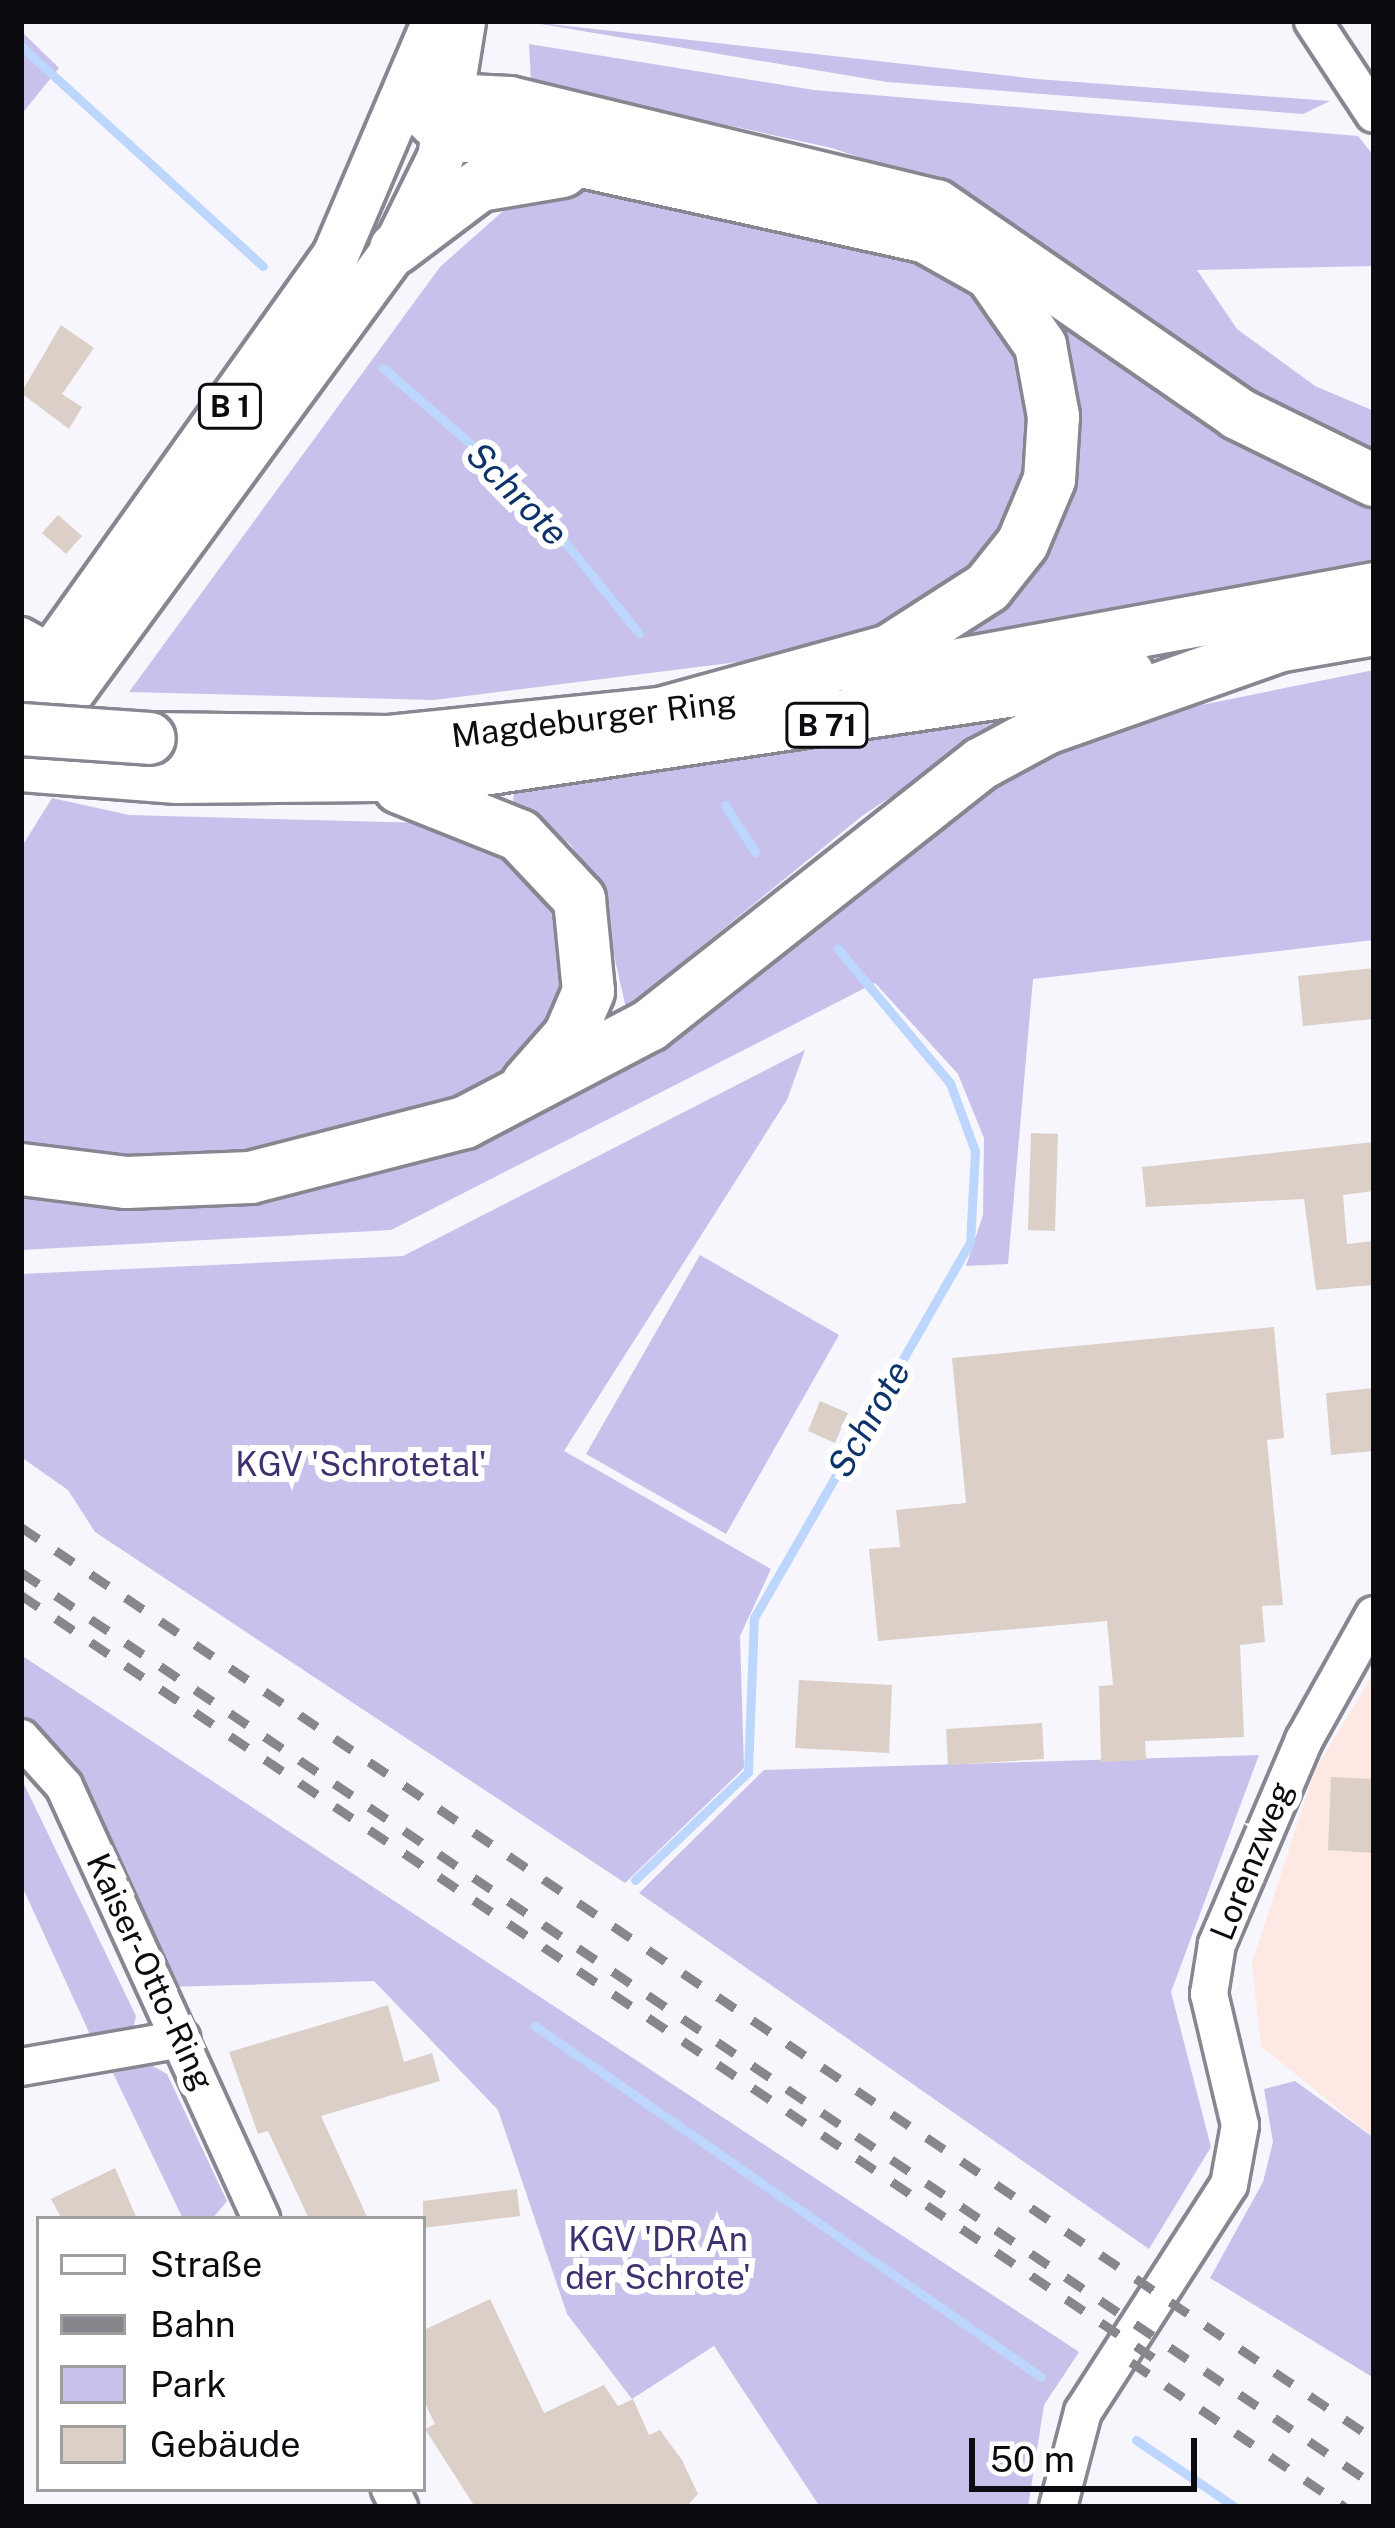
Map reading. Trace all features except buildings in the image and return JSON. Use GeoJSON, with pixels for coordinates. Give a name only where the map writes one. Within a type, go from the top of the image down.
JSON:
{"type":"FeatureCollection","features":[{"type":"Feature","properties":{"kind":"highway"},"geometry":{"type":"LineString","coordinates":[[435,107],[616,167],[896,228],[965,255],[1030,322],[1053,416],[1031,525],[953,614],[889,650],[646,717]]}},
{"type":"Feature","properties":{"kind":"highway"},"geometry":{"type":"LineString","coordinates":[[435,107],[838,176],[956,214],[1237,413],[1374,480]]}},
{"type":"Feature","properties":{"kind":"highway"},"geometry":{"type":"LineString","coordinates":[[395,248],[479,185],[616,167]]}},
{"type":"Feature","properties":{"kind":"highway","name":"Magdeburger Ring"},"geometry":{"type":"LineString","coordinates":[[21,762],[388,741],[646,717],[1374,588]]}},
{"type":"Feature","properties":{"kind":"highway","name":"Magdeburger Ring"},"geometry":{"type":"LineString","coordinates":[[21,729],[136,756],[372,779],[628,755],[1374,628]]}},
{"type":"Feature","properties":{"kind":"highway"},"geometry":{"type":"LineString","coordinates":[[21,1169],[149,1182],[275,1174],[398,1146],[510,1100],[649,1024],[981,763],[1278,646]]}},
{"type":"Feature","properties":{"kind":"highway"},"geometry":{"type":"LineString","coordinates":[[372,779],[519,835],[579,898],[589,991],[569,1035],[510,1100]]}},
{"type":"Feature","properties":{"kind":"main road","name":"B 1"},"geometry":{"type":"LineString","coordinates":[[21,697],[36,644],[316,285],[435,107],[435,21]]}},
{"type":"Feature","properties":{"kind":"main road","name":"B 1"},"geometry":{"type":"LineString","coordinates":[[21,762],[395,248],[461,21]]}},
{"type":"Feature","properties":{"kind":"street"},"geometry":{"type":"LineString","coordinates":[[1313,21],[1374,114]]}},
{"type":"Feature","properties":{"kind":"street","name":"Lorenzweg"},"geometry":{"type":"LineString","coordinates":[[1058,2507],[1083,2412],[1229,2185],[1240,2125],[1209,1994],[1217,1944],[1304,1740],[1374,1615]]}},
{"type":"Feature","properties":{"kind":"street","name":"Kaiser-Otto-Ring"},"geometry":{"type":"LineString","coordinates":[[21,1738],[64,1786],[260,2216]]}},
{"type":"Feature","properties":{"kind":"street"},"geometry":{"type":"LineString","coordinates":[[21,2067],[182,2039]]}},
{"type":"Feature","properties":{"kind":"shaded area"},"geometry":{"type":"Polygon","coordinates":[[[1374,1673],[1374,2138],[1261,2046],[1252,1963],[1315,1770],[1374,1673]]]}},
{"type":"Feature","properties":{"kind":"green space"},"geometry":{"type":"Polygon","coordinates":[[[523,21],[1037,79],[1330,101],[1303,114],[887,82],[523,21]]]}},
{"type":"Feature","properties":{"kind":"green space"},"geometry":{"type":"Polygon","coordinates":[[[21,31],[59,68],[21,115],[21,31]]]}},
{"type":"Feature","properties":{"kind":"green space"},"geometry":{"type":"Polygon","coordinates":[[[529,44],[814,90],[1358,136],[1374,156],[1374,266],[1197,270],[1237,329],[1315,386],[1374,411],[1374,457],[1308,433],[1184,355],[957,191],[832,148],[531,82],[529,44]]]}},
{"type":"Feature","properties":{"kind":"green space"},"geometry":{"type":"Polygon","coordinates":[[[590,184],[950,268],[1013,332],[1036,452],[1005,538],[921,614],[802,654],[434,700],[129,692],[440,267],[512,203],[590,184]]]}},
{"type":"Feature","properties":{"kind":"green space"},"geometry":{"type":"Polygon","coordinates":[[[1040,303],[1374,496],[1374,570],[961,640],[1041,557],[1040,303]]]}},
{"type":"Feature","properties":{"kind":"green space"},"geometry":{"type":"Polygon","coordinates":[[[1374,670],[1374,940],[1033,979],[1008,1264],[966,1266],[983,1215],[984,1138],[958,1074],[875,983],[391,1230],[21,1250],[21,1189],[259,1197],[436,1157],[517,1120],[1040,756],[1152,715],[1374,670]]]}},
{"type":"Feature","properties":{"kind":"green space"},"geometry":{"type":"Polygon","coordinates":[[[1015,714],[862,816],[626,1008],[598,885],[570,844],[513,803],[514,790],[1015,714]]]}},
{"type":"Feature","properties":{"kind":"green space"},"geometry":{"type":"Polygon","coordinates":[[[52,798],[129,815],[425,823],[493,844],[551,897],[569,954],[554,1034],[480,1092],[314,1146],[121,1162],[21,1149],[21,848],[52,798]]]}},
{"type":"Feature","properties":{"kind":"green space","name":"KGV 'Schrotetal'"},"geometry":{"type":"Polygon","coordinates":[[[805,1050],[787,1100],[564,1451],[771,1569],[740,1636],[744,1768],[625,1883],[95,1532],[68,1490],[21,1457],[21,1274],[403,1256],[805,1050]]]}},
{"type":"Feature","properties":{"kind":"green space"},"geometry":{"type":"Polygon","coordinates":[[[700,1255],[839,1335],[726,1534],[586,1454],[700,1255]]]}},
{"type":"Feature","properties":{"kind":"green space","name":"KGV 'DR An der Schrote'"},"geometry":{"type":"Polygon","coordinates":[[[21,1655],[1079,2352],[1044,2405],[1028,2507],[820,2507],[714,2346],[632,2399],[567,2314],[498,2110],[374,1981],[167,1987],[21,1724],[21,1655]]]}},
{"type":"Feature","properties":{"kind":"green space"},"geometry":{"type":"Polygon","coordinates":[[[1259,1755],[1171,1992],[1211,2147],[1149,2249],[639,1893],[764,1770],[1259,1755]]]}},
{"type":"Feature","properties":{"kind":"green space"},"geometry":{"type":"Polygon","coordinates":[[[21,1778],[136,2016],[132,2033],[93,2041],[21,1884],[21,1778]]]}},
{"type":"Feature","properties":{"kind":"green space"},"geometry":{"type":"Polygon","coordinates":[[[151,2065],[167,2074],[227,2201],[214,2216],[182,2216],[113,2073],[151,2065]]]}},
{"type":"Feature","properties":{"kind":"green space"},"geometry":{"type":"Polygon","coordinates":[[[1295,2081],[1374,2138],[1374,2378],[1210,2278],[1263,2182],[1273,2142],[1264,2089],[1295,2081]]]}},
{"type":"Feature","properties":{"kind":"waterway","name":"Schrote"},"geometry":{"type":"LineString","coordinates":[[21,46],[263,266]]}},
{"type":"Feature","properties":{"kind":"waterway","name":"Schrote"},"geometry":{"type":"LineString","coordinates":[[383,368],[519,486],[639,633]]}},
{"type":"Feature","properties":{"kind":"waterway","name":"Schrote"},"geometry":{"type":"LineString","coordinates":[[725,805],[755,852]]}},
{"type":"Feature","properties":{"kind":"waterway","name":"Schrote"},"geometry":{"type":"LineString","coordinates":[[635,1880],[748,1772],[754,1618],[970,1243],[975,1151],[950,1083],[838,949]]}},
{"type":"Feature","properties":{"kind":"waterway","name":"Schrote"},"geometry":{"type":"LineString","coordinates":[[535,2026],[1041,2377]]}},
{"type":"Feature","properties":{"kind":"waterway","name":"Schrote"},"geometry":{"type":"LineString","coordinates":[[1136,2440],[1235,2507]]}},
{"type":"Feature","properties":{"kind":"railway"},"geometry":{"type":"LineString","coordinates":[[21,1527],[1374,2439]]}},
{"type":"Feature","properties":{"kind":"railway"},"geometry":{"type":"LineString","coordinates":[[21,1572],[1374,2485]]}},
{"type":"Feature","properties":{"kind":"railway"},"geometry":{"type":"LineString","coordinates":[[21,1595],[1160,2362]]}},
{"type":"Feature","properties":{"kind":"railway"},"geometry":{"type":"LineString","coordinates":[[1131,2362],[1345,2507]]}}]}
